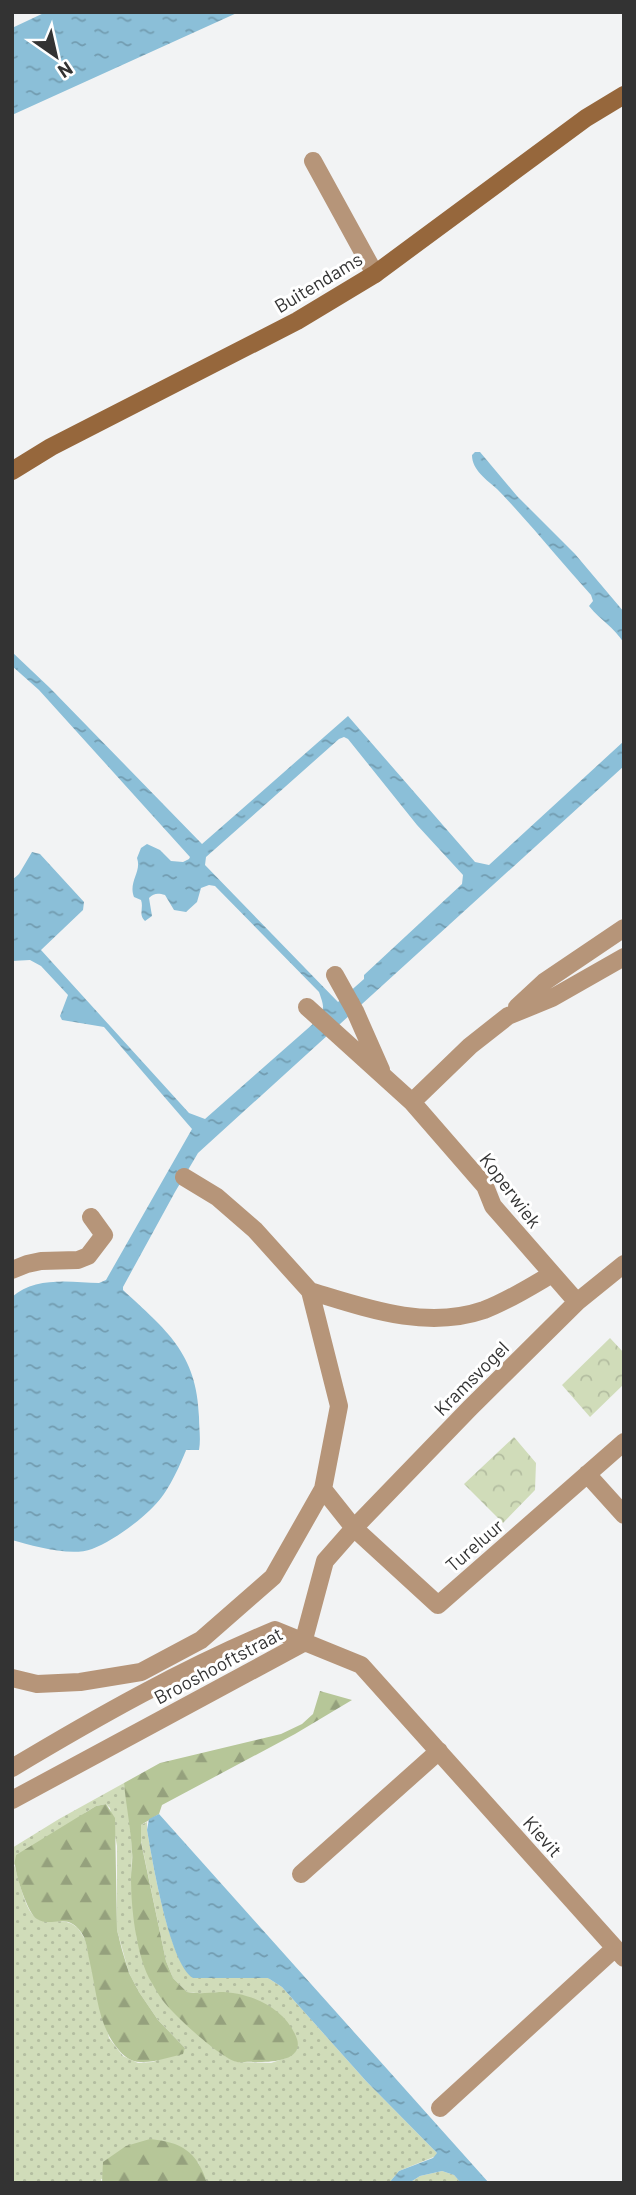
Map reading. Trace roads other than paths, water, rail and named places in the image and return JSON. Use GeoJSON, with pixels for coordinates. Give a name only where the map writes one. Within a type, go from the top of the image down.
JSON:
{"type":"FeatureCollection","features":[{"type":"Feature","properties":{"kind":"street","name":"Buitendams"},"geometry":{"type":"LineString","coordinates":[[12,471],[51,447],[297,321],[375,274],[586,118],[624,95]]}},
{"type":"Feature","properties":{"kind":"street"},"geometry":{"type":"LineString","coordinates":[[313,161],[375,274]]}},
{"type":"Feature","properties":{"kind":"street"},"geometry":{"type":"LineString","coordinates":[[412,1102],[470,1046],[508,1016],[544,982],[624,928]]}},
{"type":"Feature","properties":{"kind":"street"},"geometry":{"type":"LineString","coordinates":[[508,1016],[552,998],[624,957]]}},
{"type":"Feature","properties":{"kind":"street","name":"Koperwiek"},"geometry":{"type":"LineString","coordinates":[[335,975],[386,1079]]}},
{"type":"Feature","properties":{"kind":"street","name":"Koperwiek"},"geometry":{"type":"LineString","coordinates":[[311,1011],[412,1102],[485,1186],[493,1206],[577,1302]]}},
{"type":"Feature","properties":{"kind":"street"},"geometry":{"type":"LineString","coordinates":[[12,1678],[37,1684],[80,1682],[141,1672],[201,1640],[273,1577],[323,1489],[340,1406],[310,1291],[255,1230],[217,1197],[184,1177]]}},
{"type":"Feature","properties":{"kind":"street"},"geometry":{"type":"LineString","coordinates":[[12,1270],[34,1262],[78,1260],[88,1256],[104,1235],[91,1217]]}},
{"type":"Feature","properties":{"kind":"street","name":"Kramsvogel"},"geometry":{"type":"LineString","coordinates":[[303,1643],[325,1561],[470,1408],[577,1302],[624,1264]]}},
{"type":"Feature","properties":{"kind":"street"},"geometry":{"type":"LineString","coordinates":[[310,1291],[374,1311],[407,1317],[443,1318],[483,1310],[519,1294],[552,1274]]}},
{"type":"Feature","properties":{"kind":"street","name":"Tureluur"},"geometry":{"type":"LineString","coordinates":[[354,1528],[438,1605],[624,1442]]}},
{"type":"Feature","properties":{"kind":"street"},"geometry":{"type":"LineString","coordinates":[[587,1474],[624,1515]]}},
{"type":"Feature","properties":{"kind":"street"},"geometry":{"type":"LineString","coordinates":[[323,1489],[354,1528]]}},
{"type":"Feature","properties":{"kind":"street","name":"Brooshooftstraat"},"geometry":{"type":"LineString","coordinates":[[12,1768],[75,1730],[217,1655],[275,1630],[303,1643]]}},
{"type":"Feature","properties":{"kind":"street","name":"Kievit"},"geometry":{"type":"LineString","coordinates":[[303,1643],[361,1665],[619,1953],[440,2108]]}},
{"type":"Feature","properties":{"kind":"street","name":"Brooshooftstraat"},"geometry":{"type":"LineString","coordinates":[[14,1795],[303,1643]]}},
{"type":"Feature","properties":{"kind":"street"},"geometry":{"type":"LineString","coordinates":[[300,1874],[439,1751]]}},
{"type":"Feature","properties":{"kind":"water"},"geometry":{"type":"Polygon","coordinates":[[[46,12],[239,12],[12,115],[12,28],[46,12]]]}},
{"type":"Feature","properties":{"kind":"water"},"geometry":{"type":"Polygon","coordinates":[[[480,452],[517,496],[575,554],[624,612],[624,643],[589,606],[593,601],[591,595],[477,470],[472,455],[480,452]]]}},
{"type":"Feature","properties":{"kind":"water"},"geometry":{"type":"Polygon","coordinates":[[[12,652],[202,844],[348,716],[475,862],[489,865],[624,741],[624,766],[198,1153],[123,1290],[165,1331],[185,1359],[197,1395],[199,1450],[186,1450],[164,1494],[141,1518],[108,1541],[92,1549],[74,1552],[52,1550],[12,1540],[12,1297],[21,1290],[42,1283],[99,1283],[106,1280],[192,1129],[104,1027],[62,1020],[60,1016],[68,995],[41,966],[30,960],[12,961],[12,880],[19,874],[32,852],[40,854],[84,902],[83,910],[41,950],[189,1113],[205,1119],[314,1023],[323,1006],[319,992],[215,886],[201,888],[197,902],[186,912],[174,910],[165,895],[153,895],[149,898],[152,916],[145,921],[141,900],[134,897],[133,892],[138,868],[137,858],[141,848],[147,844],[160,850],[171,861],[183,862],[190,857],[39,690],[12,666],[12,652]],[[339,739],[206,857],[205,865],[338,1002],[462,884],[463,875],[417,825],[348,739],[339,739]]]}},
{"type":"Feature","properties":{"kind":"water"},"geometry":{"type":"Polygon","coordinates":[[[159,1814],[489,2183],[461,2183],[454,2175],[442,2171],[420,2176],[409,2183],[389,2183],[399,2171],[433,2158],[437,2153],[366,2081],[282,1987],[268,1978],[193,1978],[184,1969],[169,1932],[147,1830],[149,1819],[159,1814]]]}}]}
